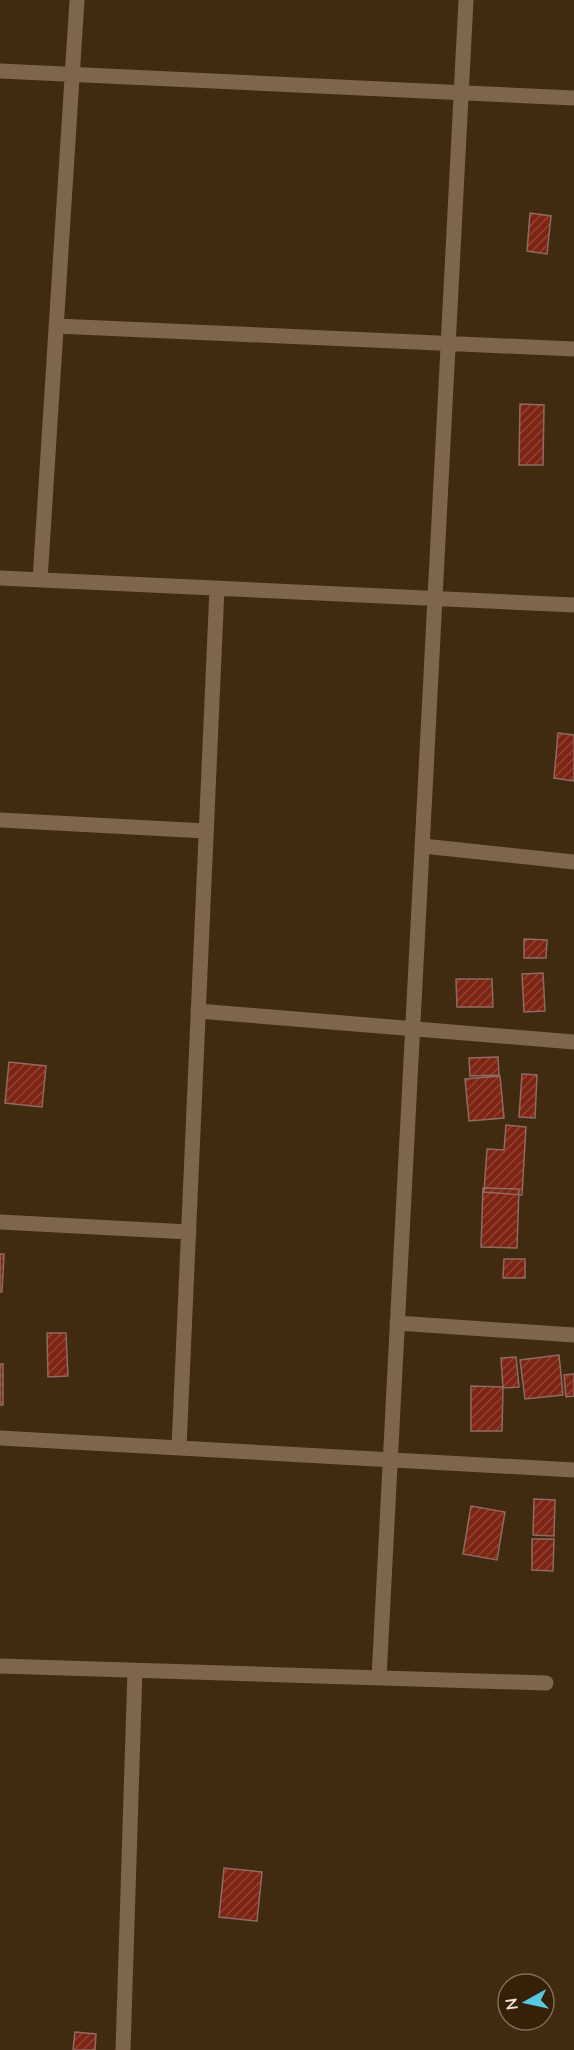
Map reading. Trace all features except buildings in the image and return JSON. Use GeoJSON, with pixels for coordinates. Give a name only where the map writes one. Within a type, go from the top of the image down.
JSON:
{"type":"FeatureCollection","features":[{"type":"Feature","properties":{"kind":"street"},"geometry":{"type":"LineString","coordinates":[[40,580],[77,0]]}},
{"type":"Feature","properties":{"kind":"street"},"geometry":{"type":"LineString","coordinates":[[378,1678],[450,344],[466,0]]}},
{"type":"Feature","properties":{"kind":"street"},"geometry":{"type":"LineString","coordinates":[[0,71],[574,98]]}},
{"type":"Feature","properties":{"kind":"street"},"geometry":{"type":"LineString","coordinates":[[56,326],[574,349]]}},
{"type":"Feature","properties":{"kind":"street"},"geometry":{"type":"LineString","coordinates":[[0,578],[574,605]]}},
{"type":"Feature","properties":{"kind":"street"},"geometry":{"type":"LineString","coordinates":[[179,1448],[217,588]]}},
{"type":"Feature","properties":{"kind":"street"},"geometry":{"type":"LineString","coordinates":[[0,820],[206,831]]}},
{"type":"Feature","properties":{"kind":"street"},"geometry":{"type":"LineString","coordinates":[[423,846],[574,862]]}},
{"type":"Feature","properties":{"kind":"street"},"geometry":{"type":"LineString","coordinates":[[198,1011],[574,1042]]}},
{"type":"Feature","properties":{"kind":"street"},"geometry":{"type":"LineString","coordinates":[[0,1222],[189,1232]]}},
{"type":"Feature","properties":{"kind":"street"},"geometry":{"type":"LineString","coordinates":[[397,1323],[574,1335]]}},
{"type":"Feature","properties":{"kind":"street"},"geometry":{"type":"LineString","coordinates":[[0,1438],[574,1470]]}},
{"type":"Feature","properties":{"kind":"street"},"geometry":{"type":"LineString","coordinates":[[0,1666],[546,1683]]}},
{"type":"Feature","properties":{"kind":"street"},"geometry":{"type":"LineString","coordinates":[[123,2050],[135,1670]]}}]}
